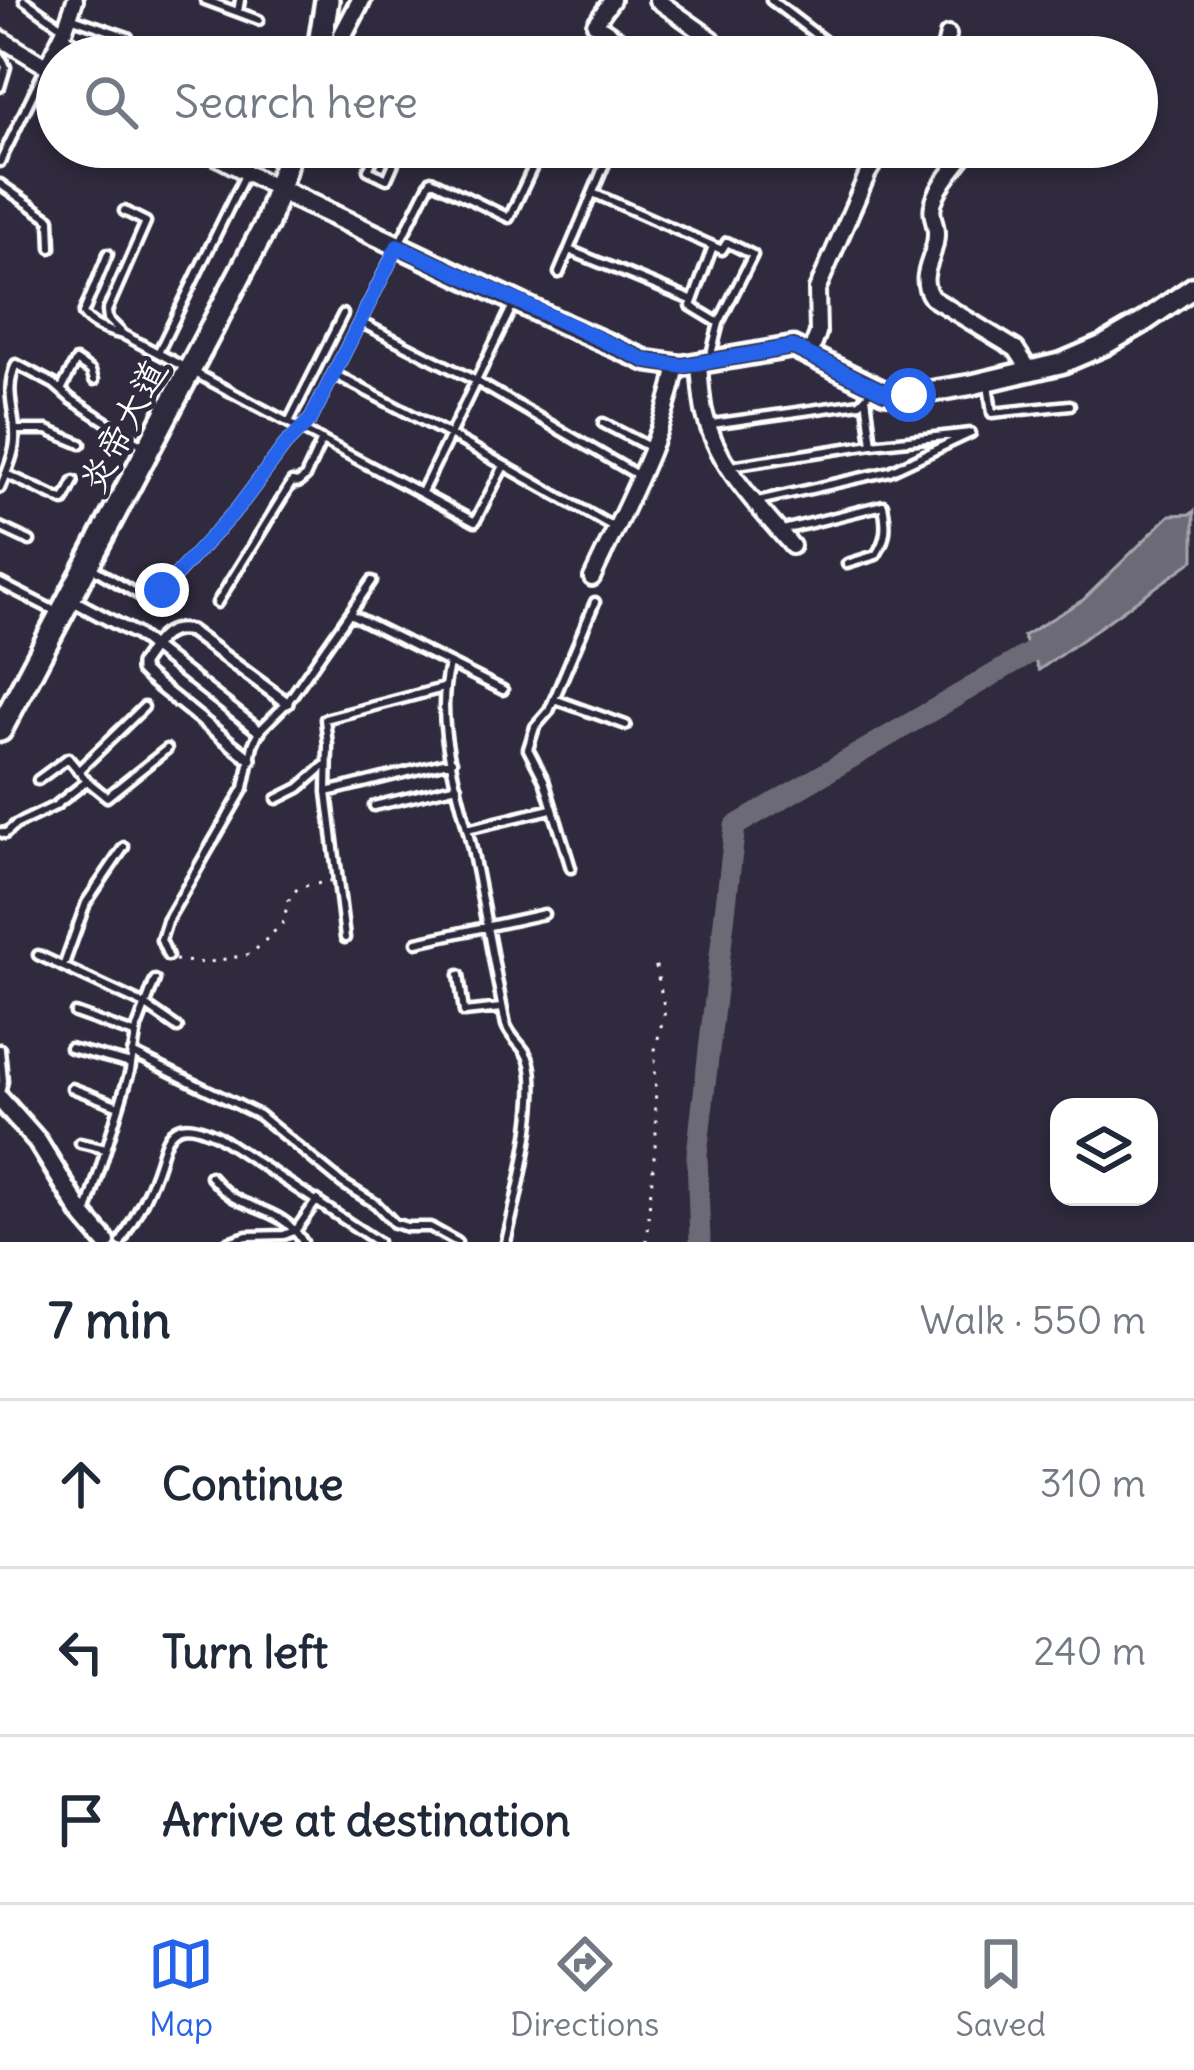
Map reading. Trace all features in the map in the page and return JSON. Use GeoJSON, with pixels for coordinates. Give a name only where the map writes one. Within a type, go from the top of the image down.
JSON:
{"type":"FeatureCollection","features":[{"type":"Feature","properties":{"kind":"main road"},"geometry":{"type":"LineString","coordinates":[[327,0],[330,36]]}},
{"type":"Feature","properties":{"kind":"main road","name":"炎帝大道"},"geometry":{"type":"LineString","coordinates":[[4,715],[66,607],[267,223],[284,168]]}},
{"type":"Feature","properties":{"kind":"main road"},"geometry":{"type":"LineString","coordinates":[[278,189],[647,361],[677,365],[793,347],[870,392],[909,395],[1062,363],[1142,323],[1194,287]]}},
{"type":"Feature","properties":{"kind":"street"},"geometry":{"type":"LineString","coordinates":[[63,36],[75,0]]}},
{"type":"Feature","properties":{"kind":"street"},"geometry":{"type":"LineString","coordinates":[[342,36],[361,0]]}},
{"type":"Feature","properties":{"kind":"street"},"geometry":{"type":"LineString","coordinates":[[612,0],[595,24],[613,36]]}},
{"type":"Feature","properties":{"kind":"street"},"geometry":{"type":"LineString","coordinates":[[657,0],[706,36]]}},
{"type":"Feature","properties":{"kind":"street"},"geometry":{"type":"LineString","coordinates":[[1,45],[36,62]]}},
{"type":"Feature","properties":{"kind":"street"},"geometry":{"type":"LineString","coordinates":[[238,168],[278,189]]}},
{"type":"Feature","properties":{"kind":"street"},"geometry":{"type":"LineString","coordinates":[[810,354],[818,333],[817,290],[871,168]]}},
{"type":"Feature","properties":{"kind":"street"},"geometry":{"type":"LineString","coordinates":[[956,168],[932,208],[936,242],[924,275],[926,289],[932,298],[1016,350],[1030,369]]}},
{"type":"Feature","properties":{"kind":"street"},"geometry":{"type":"LineString","coordinates":[[704,362],[708,424],[727,466],[792,546]]}},
{"type":"Feature","properties":{"kind":"street"},"geometry":{"type":"LineString","coordinates":[[592,578],[651,448],[677,365]]}},
{"type":"Feature","properties":{"kind":"street"},"geometry":{"type":"LineString","coordinates":[[66,607],[136,634],[259,730]]}},
{"type":"Feature","properties":{"kind":"street"},"geometry":{"type":"LineString","coordinates":[[250,759],[141,670],[141,664],[166,631],[190,631],[287,703]]}},
{"type":"Feature","properties":{"kind":"street"},"geometry":{"type":"LineString","coordinates":[[0,1096],[38,1142],[85,1218],[106,1242]]}},
{"type":"Feature","properties":{"kind":"lane"},"geometry":{"type":"LineString","coordinates":[[24,0],[77,36]]}},
{"type":"Feature","properties":{"kind":"lane"},"geometry":{"type":"LineString","coordinates":[[205,0],[259,20]]}},
{"type":"Feature","properties":{"kind":"lane"},"geometry":{"type":"LineString","coordinates":[[238,12],[240,0]]}},
{"type":"Feature","properties":{"kind":"lane"},"geometry":{"type":"LineString","coordinates":[[771,0],[818,36]]}},
{"type":"Feature","properties":{"kind":"lane"},"geometry":{"type":"LineString","coordinates":[[66,27],[122,36]]}},
{"type":"Feature","properties":{"kind":"lane"},"geometry":{"type":"LineString","coordinates":[[0,87],[6,67],[1,45]]}},
{"type":"Feature","properties":{"kind":"lane"},"geometry":{"type":"LineString","coordinates":[[0,162],[36,97]]}},
{"type":"Feature","properties":{"kind":"lane"},"geometry":{"type":"LineString","coordinates":[[369,168],[387,179],[392,168]]}},
{"type":"Feature","properties":{"kind":"lane"},"geometry":{"type":"LineString","coordinates":[[559,273],[603,168]]}},
{"type":"Feature","properties":{"kind":"lane"},"geometry":{"type":"LineString","coordinates":[[88,565],[149,601],[153,599],[238,508],[285,445],[311,419],[431,180],[508,218],[532,169]]}},
{"type":"Feature","properties":{"kind":"lane"},"geometry":{"type":"LineString","coordinates":[[158,353],[247,173]]}},
{"type":"Feature","properties":{"kind":"lane"},"geometry":{"type":"LineString","coordinates":[[0,184],[50,219],[51,248]]}},
{"type":"Feature","properties":{"kind":"lane"},"geometry":{"type":"LineString","coordinates":[[593,193],[722,250],[727,242],[753,255],[704,362]]}},
{"type":"Feature","properties":{"kind":"lane"},"geometry":{"type":"LineString","coordinates":[[124,211],[146,222],[107,310],[108,319],[124,335]]}},
{"type":"Feature","properties":{"kind":"lane"},"geometry":{"type":"LineString","coordinates":[[712,246],[691,306],[719,323]]}},
{"type":"Feature","properties":{"kind":"lane"},"geometry":{"type":"LineString","coordinates":[[569,250],[691,300]]}},
{"type":"Feature","properties":{"kind":"lane"},"geometry":{"type":"LineString","coordinates":[[108,254],[83,314],[87,320],[124,335],[475,522],[504,466]]}},
{"type":"Feature","properties":{"kind":"lane"},"geometry":{"type":"LineString","coordinates":[[421,493],[515,302]]}},
{"type":"Feature","properties":{"kind":"lane"},"geometry":{"type":"LineString","coordinates":[[289,422],[344,314]]}},
{"type":"Feature","properties":{"kind":"lane"},"geometry":{"type":"LineString","coordinates":[[360,322],[476,381],[639,476]]}},
{"type":"Feature","properties":{"kind":"lane"},"geometry":{"type":"LineString","coordinates":[[61,389],[76,362],[91,371],[94,380]]}},
{"type":"Feature","properties":{"kind":"lane"},"geometry":{"type":"LineString","coordinates":[[0,488],[15,444],[9,400],[16,364],[148,449]]}},
{"type":"Feature","properties":{"kind":"lane"},"geometry":{"type":"LineString","coordinates":[[334,374],[615,528]]}},
{"type":"Feature","properties":{"kind":"lane"},"geometry":{"type":"LineString","coordinates":[[988,380],[992,412],[1070,405]]}},
{"type":"Feature","properties":{"kind":"lane"},"geometry":{"type":"LineString","coordinates":[[708,424],[860,403],[870,392]]}},
{"type":"Feature","properties":{"kind":"lane"},"geometry":{"type":"LineString","coordinates":[[870,392],[872,444]]}},
{"type":"Feature","properties":{"kind":"lane"},"geometry":{"type":"LineString","coordinates":[[603,423],[651,448]]}},
{"type":"Feature","properties":{"kind":"lane"},"geometry":{"type":"LineString","coordinates":[[15,430],[46,430],[81,445]]}},
{"type":"Feature","properties":{"kind":"lane"},"geometry":{"type":"LineString","coordinates":[[727,466],[971,433],[890,471],[755,502]]}},
{"type":"Feature","properties":{"kind":"lane"},"geometry":{"type":"LineString","coordinates":[[217,603],[292,482],[304,477],[322,440]]}},
{"type":"Feature","properties":{"kind":"lane"},"geometry":{"type":"LineString","coordinates":[[6,474],[64,501],[74,482]]}},
{"type":"Feature","properties":{"kind":"lane"},"geometry":{"type":"LineString","coordinates":[[779,531],[883,506],[887,526],[876,555],[847,564]]}},
{"type":"Feature","properties":{"kind":"lane"},"geometry":{"type":"LineString","coordinates":[[0,526],[30,541]]}},
{"type":"Feature","properties":{"kind":"lane"},"geometry":{"type":"LineString","coordinates":[[169,956],[161,940],[167,920],[244,788],[259,730],[287,703],[372,581]]}},
{"type":"Feature","properties":{"kind":"lane"},"geometry":{"type":"LineString","coordinates":[[0,583],[66,607]]}},
{"type":"Feature","properties":{"kind":"lane"},"geometry":{"type":"LineString","coordinates":[[571,868],[544,780],[528,749],[595,602]]}},
{"type":"Feature","properties":{"kind":"lane"},"geometry":{"type":"LineString","coordinates":[[350,614],[503,691]]}},
{"type":"Feature","properties":{"kind":"lane"},"geometry":{"type":"LineString","coordinates":[[449,665],[443,721],[502,1008],[510,1036],[524,1046],[533,1085],[506,1242]]}},
{"type":"Feature","properties":{"kind":"lane"},"geometry":{"type":"LineString","coordinates":[[345,938],[327,792],[325,718],[443,688]]}},
{"type":"Feature","properties":{"kind":"lane"},"geometry":{"type":"LineString","coordinates":[[554,699],[626,725]]}},
{"type":"Feature","properties":{"kind":"lane"},"geometry":{"type":"LineString","coordinates":[[78,770],[144,707]]}},
{"type":"Feature","properties":{"kind":"lane"},"geometry":{"type":"LineString","coordinates":[[38,780],[68,758],[107,797],[167,749]]}},
{"type":"Feature","properties":{"kind":"lane"},"geometry":{"type":"LineString","coordinates":[[327,792],[452,760]]}},
{"type":"Feature","properties":{"kind":"lane"},"geometry":{"type":"LineString","coordinates":[[278,799],[316,776],[326,764]]}},
{"type":"Feature","properties":{"kind":"lane"},"geometry":{"type":"LineString","coordinates":[[0,832],[5,834],[55,806],[87,782]]}},
{"type":"Feature","properties":{"kind":"lane"},"geometry":{"type":"LineString","coordinates":[[374,806],[457,786]]}},
{"type":"Feature","properties":{"kind":"lane"},"geometry":{"type":"LineString","coordinates":[[467,830],[553,809]]}},
{"type":"Feature","properties":{"kind":"lane"},"geometry":{"type":"LineString","coordinates":[[63,967],[86,903],[124,847]]}},
{"type":"Feature","properties":{"kind":"lane"},"geometry":{"type":"LineString","coordinates":[[417,942],[544,914]]}},
{"type":"Feature","properties":{"kind":"lane"},"geometry":{"type":"LineString","coordinates":[[38,955],[145,1005],[178,1028]]}},
{"type":"Feature","properties":{"kind":"lane"},"geometry":{"type":"LineString","coordinates":[[459,975],[464,1012],[502,1008]]}},
{"type":"Feature","properties":{"kind":"lane"},"geometry":{"type":"LineString","coordinates":[[85,1218],[135,1034],[155,980]]}},
{"type":"Feature","properties":{"kind":"lane"},"geometry":{"type":"LineString","coordinates":[[75,1013],[135,1034]]}},
{"type":"Feature","properties":{"kind":"lane"},"geometry":{"type":"LineString","coordinates":[[70,1048],[130,1064]]}},
{"type":"Feature","properties":{"kind":"lane"},"geometry":{"type":"LineString","coordinates":[[0,1049],[0,1096]]}},
{"type":"Feature","properties":{"kind":"lane"},"geometry":{"type":"LineString","coordinates":[[132,1053],[259,1114],[394,1223],[430,1227],[457,1242]]}},
{"type":"Feature","properties":{"kind":"lane"},"geometry":{"type":"LineString","coordinates":[[72,1088],[119,1106]]}},
{"type":"Feature","properties":{"kind":"lane"},"geometry":{"type":"LineString","coordinates":[[121,1242],[150,1190],[165,1142],[181,1126],[216,1135],[378,1242]]}},
{"type":"Feature","properties":{"kind":"lane"},"geometry":{"type":"LineString","coordinates":[[80,1143],[106,1149]]}},
{"type":"Feature","properties":{"kind":"lane"},"geometry":{"type":"LineString","coordinates":[[210,1176],[224,1192],[266,1209],[296,1230],[303,1242]]}},
{"type":"Feature","properties":{"kind":"lane"},"geometry":{"type":"LineString","coordinates":[[228,1242],[270,1239],[296,1230],[316,1200]]}},
{"type":"Feature","properties":{"kind":"path"},"geometry":{"type":"LineString","coordinates":[[169,956],[180,962],[205,963],[251,954],[282,924],[290,897],[299,887],[338,880]]}},
{"type":"Feature","properties":{"kind":"path"},"geometry":{"type":"LineString","coordinates":[[646,1242],[656,1136],[656,1050],[664,1010],[656,962]]}},
{"type":"Feature","properties":{"kind":"shaded area"},"geometry":{"type":"Polygon","coordinates":[[[1194,511],[1194,560],[1039,670],[1023,636],[1083,600],[1170,515],[1194,511]]]}},
{"type":"Feature","properties":{"kind":"waterway"},"geometry":{"type":"LineString","coordinates":[[700,1242],[697,1154],[735,826],[1052,640]]}},
{"type":"Feature","properties":{"kind":"route"},"geometry":{"type":"LineString","coordinates":[[162,590],[311,419],[398,246],[647,361],[682,366],[793,347],[884,392],[909,395]]}}]}
